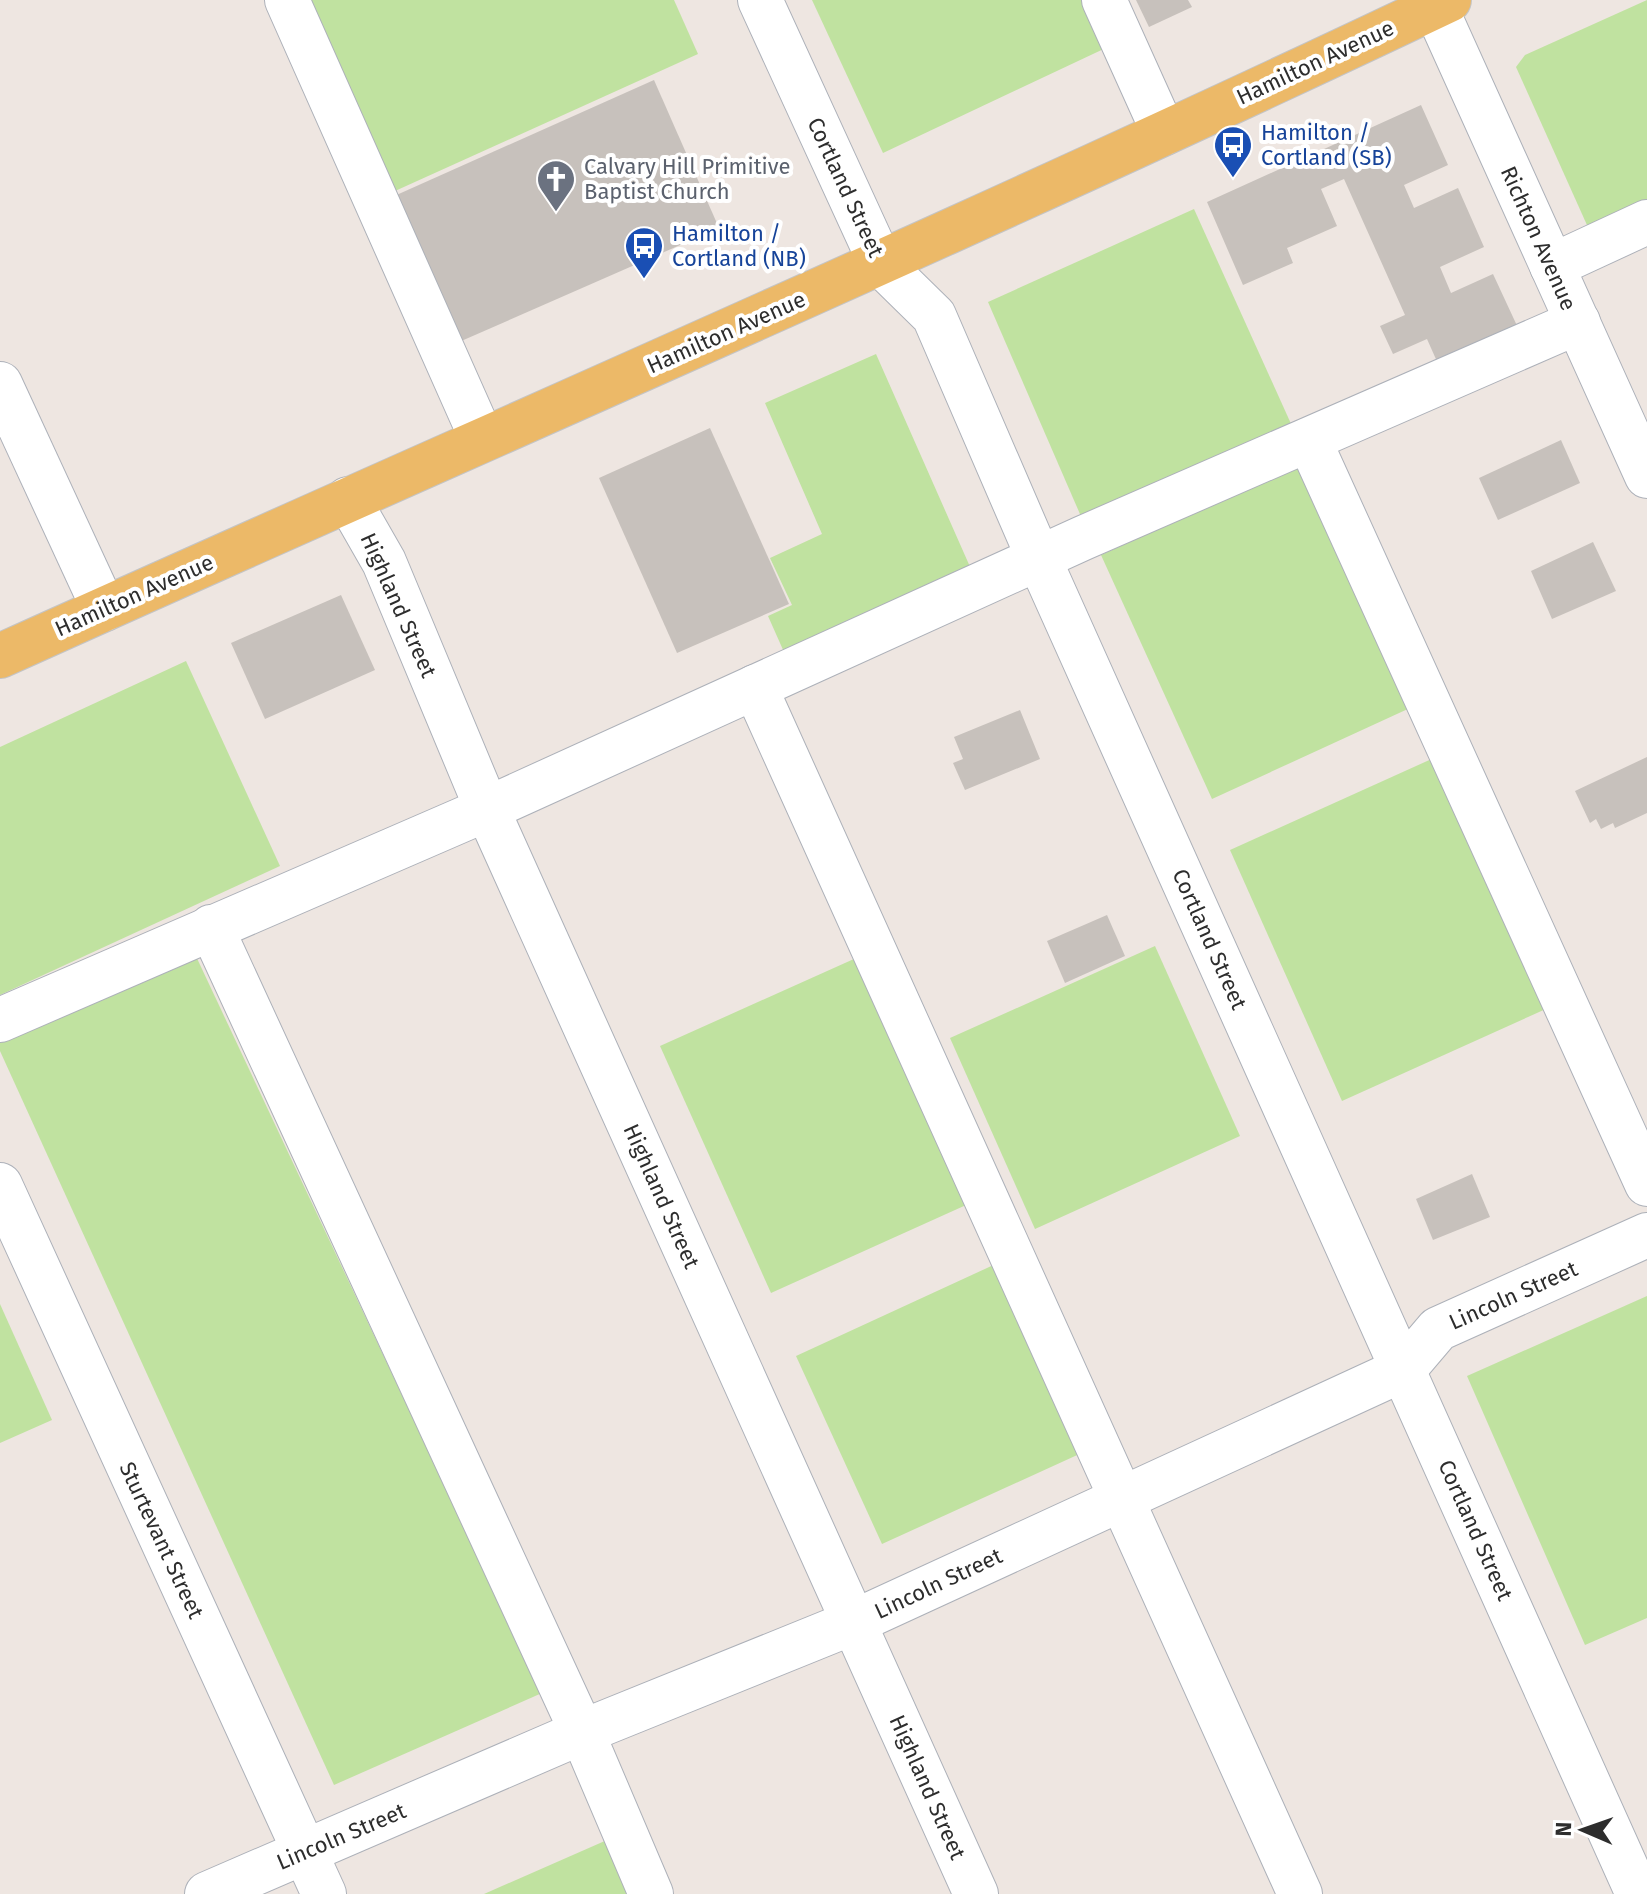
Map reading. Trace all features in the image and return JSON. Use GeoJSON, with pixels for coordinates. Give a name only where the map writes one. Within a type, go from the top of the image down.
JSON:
{"type":"FeatureCollection","features":[{"type":"Feature","properties":{"kind":"main road","name":"Hamilton Avenue"},"geometry":{"type":"LineString","coordinates":[[0,656],[881,264],[1438,2]]}},
{"type":"Feature","properties":{"kind":"street"},"geometry":{"type":"LineString","coordinates":[[287,0],[482,439]]}},
{"type":"Feature","properties":{"kind":"street","name":"Cortland Street"},"geometry":{"type":"LineString","coordinates":[[760,0],[881,264],[934,316],[1039,559],[1638,1894]]}},
{"type":"Feature","properties":{"kind":"street"},"geometry":{"type":"LineString","coordinates":[[1104,0],[1164,133]]}},
{"type":"Feature","properties":{"kind":"street","name":"Richton Avenue"},"geometry":{"type":"LineString","coordinates":[[1438,2],[1647,476]]}},
{"type":"Feature","properties":{"kind":"street"},"geometry":{"type":"LineString","coordinates":[[1552,266],[1647,222]]}},
{"type":"Feature","properties":{"kind":"street"},"geometry":{"type":"LineString","coordinates":[[0,1020],[487,809],[1039,559],[1578,322]]}},
{"type":"Feature","properties":{"kind":"street"},"geometry":{"type":"LineString","coordinates":[[0,384],[104,609]]}},
{"type":"Feature","properties":{"kind":"street"},"geometry":{"type":"LineString","coordinates":[[1309,440],[1647,1184]]}},
{"type":"Feature","properties":{"kind":"street","name":"Highland Street"},"geometry":{"type":"LineString","coordinates":[[348,499],[384,562],[487,809],[976,1894]]}},
{"type":"Feature","properties":{"kind":"street"},"geometry":{"type":"LineString","coordinates":[[755,687],[1300,1894]]}},
{"type":"Feature","properties":{"kind":"street"},"geometry":{"type":"LineString","coordinates":[[211,927],[582,1732],[651,1894]]}},
{"type":"Feature","properties":{"kind":"street","name":"Sturtevant Street"},"geometry":{"type":"LineString","coordinates":[[0,1185],[324,1894]]}},
{"type":"Feature","properties":{"kind":"street","name":"Lincoln Street"},"geometry":{"type":"LineString","coordinates":[[207,1894],[582,1732],[854,1622],[1404,1369],[1438,1329],[1647,1235]]}},
{"type":"Feature","properties":{"kind":"green space"},"geometry":{"type":"Polygon","coordinates":[[[305,0],[674,0],[698,54],[395,191],[305,0]]]}},
{"type":"Feature","properties":{"kind":"green space"},"geometry":{"type":"Polygon","coordinates":[[[812,0],[1089,0],[1110,46],[883,153],[812,0]]]}},
{"type":"Feature","properties":{"kind":"green space"},"geometry":{"type":"Polygon","coordinates":[[[1647,0],[1647,209],[1591,234],[1516,67],[1525,55],[1647,0]]]}},
{"type":"Feature","properties":{"kind":"green space"},"geometry":{"type":"Polygon","coordinates":[[[1194,209],[1292,426],[1083,521],[988,302],[1194,209]]]}},
{"type":"Feature","properties":{"kind":"green space"},"geometry":{"type":"Polygon","coordinates":[[[876,354],[971,569],[784,652],[768,616],[792,605],[770,558],[822,534],[765,403],[876,354]]]}},
{"type":"Feature","properties":{"kind":"green space"},"geometry":{"type":"Polygon","coordinates":[[[1298,465],[1410,708],[1212,799],[1101,555],[1298,465]]]}},
{"type":"Feature","properties":{"kind":"green space"},"geometry":{"type":"Polygon","coordinates":[[[186,661],[280,866],[0,995],[0,747],[186,661]]]}},
{"type":"Feature","properties":{"kind":"green space"},"geometry":{"type":"Polygon","coordinates":[[[1436,757],[1548,1008],[1342,1101],[1230,850],[1436,757]]]}},
{"type":"Feature","properties":{"kind":"green space"},"geometry":{"type":"Polygon","coordinates":[[[1155,946],[1240,1136],[1035,1229],[950,1038],[1155,946]]]}},
{"type":"Feature","properties":{"kind":"green space"},"geometry":{"type":"Polygon","coordinates":[[[194,952],[542,1693],[334,1785],[0,1051],[0,1035],[194,952]]]}},
{"type":"Feature","properties":{"kind":"green space"},"geometry":{"type":"Polygon","coordinates":[[[865,954],[975,1201],[771,1293],[660,1046],[865,954]]]}},
{"type":"Feature","properties":{"kind":"green space"},"geometry":{"type":"Polygon","coordinates":[[[1000,1262],[1086,1451],[882,1544],[796,1356],[1000,1262]]]}},
{"type":"Feature","properties":{"kind":"green space"},"geometry":{"type":"Polygon","coordinates":[[[1647,1296],[1647,1618],[1585,1645],[1467,1376],[1647,1296]]]}},
{"type":"Feature","properties":{"kind":"green space"},"geometry":{"type":"Polygon","coordinates":[[[0,1304],[52,1420],[0,1443],[0,1304]]]}},
{"type":"Feature","properties":{"kind":"green space"},"geometry":{"type":"Polygon","coordinates":[[[607,1840],[631,1894],[484,1894],[607,1840]]]}},
{"type":"Feature","properties":{"kind":"building"},"geometry":{"type":"Polygon","coordinates":[[[1136,0],[1188,0],[1192,7],[1149,27],[1136,0]]]}},
{"type":"Feature","properties":{"kind":"building","name":"Calvary Hill Primitive Baptist Church"},"geometry":{"type":"Polygon","coordinates":[[[654,80],[719,228],[459,342],[392,197],[654,80]]]}},
{"type":"Feature","properties":{"kind":"building"},"geometry":{"type":"Polygon","coordinates":[[[1421,105],[1448,165],[1404,185],[1414,208],[1458,188],[1484,247],[1440,267],[1451,293],[1493,274],[1519,330],[1439,366],[1427,339],[1393,354],[1380,326],[1405,315],[1344,179],[1321,189],[1337,226],[1287,248],[1293,263],[1243,285],[1207,202],[1421,105]]]}},
{"type":"Feature","properties":{"kind":"building"},"geometry":{"type":"Polygon","coordinates":[[[710,428],[789,604],[677,653],[599,478],[710,428]]]}},
{"type":"Feature","properties":{"kind":"building"},"geometry":{"type":"Polygon","coordinates":[[[1561,440],[1580,483],[1498,520],[1479,478],[1561,440]]]}},
{"type":"Feature","properties":{"kind":"building"},"geometry":{"type":"Polygon","coordinates":[[[1593,542],[1616,591],[1552,619],[1531,571],[1593,542]]]}},
{"type":"Feature","properties":{"kind":"building"},"geometry":{"type":"Polygon","coordinates":[[[341,595],[375,670],[265,719],[231,643],[341,595]]]}},
{"type":"Feature","properties":{"kind":"building"},"geometry":{"type":"Polygon","coordinates":[[[1020,710],[1040,759],[965,790],[953,763],[963,759],[954,737],[1020,710]]]}},
{"type":"Feature","properties":{"kind":"building"},"geometry":{"type":"Polygon","coordinates":[[[1647,757],[1647,813],[1615,828],[1613,823],[1601,829],[1596,819],[1590,823],[1575,791],[1647,757]]]}},
{"type":"Feature","properties":{"kind":"building"},"geometry":{"type":"Polygon","coordinates":[[[1107,915],[1125,956],[1065,983],[1047,941],[1107,915]]]}},
{"type":"Feature","properties":{"kind":"building"},"geometry":{"type":"Polygon","coordinates":[[[1472,1174],[1490,1217],[1433,1240],[1416,1199],[1472,1174]]]}},
{"type":"Feature","properties":{"kind":"place","name":"Hamilton / Cortland (SB)"},"geometry":{"type":"Point","coordinates":[1233,179]}},
{"type":"Feature","properties":{"kind":"place","name":"Calvary Hill Primitive Baptist Church"},"geometry":{"type":"Point","coordinates":[556,213]}},
{"type":"Feature","properties":{"kind":"place","name":"Hamilton / Cortland (NB)"},"geometry":{"type":"Point","coordinates":[644,280]}}]}
